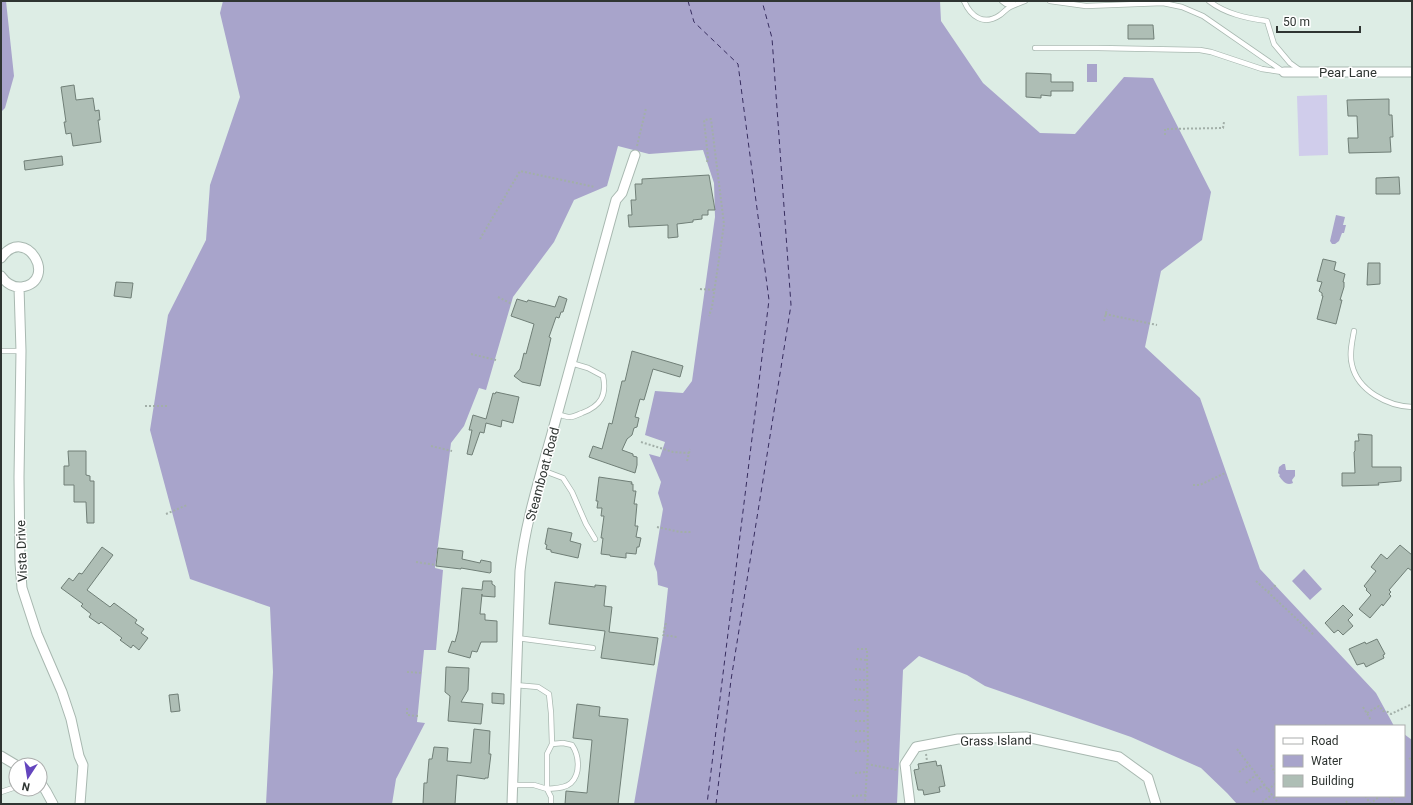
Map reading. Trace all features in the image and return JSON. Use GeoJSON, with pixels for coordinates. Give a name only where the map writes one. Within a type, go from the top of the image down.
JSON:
{"type":"FeatureCollection","features":[{"type":"Feature","properties":{"kind":"street","name":"Pear Lane"},"geometry":{"type":"LineString","coordinates":[[1284,72],[1412,72]]}},
{"type":"Feature","properties":{"kind":"street","name":"Steamboat Road"},"geometry":{"type":"LineString","coordinates":[[512,804],[515,685],[521,555],[542,470],[616,200],[622,193],[635,155]]}},
{"type":"Feature","properties":{"kind":"street"},"geometry":{"type":"LineString","coordinates":[[1,258],[4,253],[12,248],[22,247],[35,255],[39,268],[37,275],[30,284],[19,287],[5,282],[1,276]]}},
{"type":"Feature","properties":{"kind":"street","name":"Vista Drive"},"geometry":{"type":"LineString","coordinates":[[19,287],[21,351],[19,477],[20,563],[22,588],[37,634],[62,692],[71,719],[79,756],[83,765],[80,804]]}},
{"type":"Feature","properties":{"kind":"street","name":"Grass Island"},"geometry":{"type":"LineString","coordinates":[[910,804],[905,764],[916,748],[958,739],[1026,737],[1119,757],[1148,778],[1156,804]]}},
{"type":"Feature","properties":{"kind":"street"},"geometry":{"type":"LineString","coordinates":[[48,795],[53,804]]}},
{"type":"Feature","properties":{"kind":"lane"},"geometry":{"type":"LineString","coordinates":[[964,1],[973,15],[983,20],[992,19],[999,16],[1009,8],[1025,1]]}},
{"type":"Feature","properties":{"kind":"lane"},"geometry":{"type":"LineString","coordinates":[[1002,1],[1006,4],[1019,3]]}},
{"type":"Feature","properties":{"kind":"lane"},"geometry":{"type":"LineString","coordinates":[[1050,1],[1086,6],[1163,3],[1182,7],[1203,16],[1284,72]]}},
{"type":"Feature","properties":{"kind":"lane"},"geometry":{"type":"LineString","coordinates":[[1209,1],[1226,11],[1242,17],[1267,21],[1274,44],[1290,63],[1302,72]]}},
{"type":"Feature","properties":{"kind":"lane"},"geometry":{"type":"LineString","coordinates":[[1035,48],[1200,50],[1218,54],[1262,69],[1284,72]]}},
{"type":"Feature","properties":{"kind":"lane"},"geometry":{"type":"LineString","coordinates":[[1354,331],[1351,347],[1354,373],[1370,392],[1381,399],[1402,406],[1412,407]]}},
{"type":"Feature","properties":{"kind":"lane"},"geometry":{"type":"LineString","coordinates":[[1,350],[21,351]]}},
{"type":"Feature","properties":{"kind":"lane"},"geometry":{"type":"LineString","coordinates":[[558,414],[571,417],[591,409],[598,404],[605,386],[603,376],[588,368],[571,364]]}},
{"type":"Feature","properties":{"kind":"lane"},"geometry":{"type":"LineString","coordinates":[[542,470],[563,478],[572,492],[586,524],[595,538]]}},
{"type":"Feature","properties":{"kind":"lane"},"geometry":{"type":"LineString","coordinates":[[517,638],[593,648]]}},
{"type":"Feature","properties":{"kind":"lane"},"geometry":{"type":"LineString","coordinates":[[515,685],[538,687],[549,694],[552,744],[547,754],[547,788],[551,797],[551,804]]}},
{"type":"Feature","properties":{"kind":"lane"},"geometry":{"type":"LineString","coordinates":[[513,785],[534,785],[547,788],[561,788],[571,783],[576,776],[578,762],[575,750],[572,745],[563,743],[552,744]]}},
{"type":"Feature","properties":{"kind":"path"},"geometry":{"type":"LineString","coordinates":[[635,155],[646,108]]}},
{"type":"Feature","properties":{"kind":"path"},"geometry":{"type":"LineString","coordinates":[[707,162],[708,158],[704,120],[712,119],[724,224],[712,307],[709,316]]}},
{"type":"Feature","properties":{"kind":"path"},"geometry":{"type":"LineString","coordinates":[[1165,135],[1165,129],[1223,128],[1224,122]]}},
{"type":"Feature","properties":{"kind":"path"},"geometry":{"type":"LineString","coordinates":[[480,239],[520,171],[595,187]]}},
{"type":"Feature","properties":{"kind":"path"},"geometry":{"type":"LineString","coordinates":[[700,289],[714,290]]}},
{"type":"Feature","properties":{"kind":"path"},"geometry":{"type":"LineString","coordinates":[[498,297],[512,304]]}},
{"type":"Feature","properties":{"kind":"path"},"geometry":{"type":"LineString","coordinates":[[1104,321],[1107,309]]}},
{"type":"Feature","properties":{"kind":"path"},"geometry":{"type":"LineString","coordinates":[[1105,314],[1157,326]]}},
{"type":"Feature","properties":{"kind":"path"},"geometry":{"type":"LineString","coordinates":[[471,354],[496,360]]}},
{"type":"Feature","properties":{"kind":"path"},"geometry":{"type":"LineString","coordinates":[[145,406],[167,406]]}},
{"type":"Feature","properties":{"kind":"path"},"geometry":{"type":"LineString","coordinates":[[640,442],[673,452],[689,453]]}},
{"type":"Feature","properties":{"kind":"path"},"geometry":{"type":"LineString","coordinates":[[431,446],[452,451]]}},
{"type":"Feature","properties":{"kind":"path"},"geometry":{"type":"LineString","coordinates":[[687,461],[690,449]]}},
{"type":"Feature","properties":{"kind":"path"},"geometry":{"type":"LineString","coordinates":[[1193,485],[1200,485],[1225,473]]}},
{"type":"Feature","properties":{"kind":"path"},"geometry":{"type":"LineString","coordinates":[[166,514],[187,505]]}},
{"type":"Feature","properties":{"kind":"path"},"geometry":{"type":"LineString","coordinates":[[657,527],[680,532],[691,532]]}},
{"type":"Feature","properties":{"kind":"path"},"geometry":{"type":"LineString","coordinates":[[416,562],[436,565]]}},
{"type":"Feature","properties":{"kind":"path"},"geometry":{"type":"LineString","coordinates":[[1256,581],[1314,635]]}},
{"type":"Feature","properties":{"kind":"path"},"geometry":{"type":"LineString","coordinates":[[1268,592],[1277,584]]}},
{"type":"Feature","properties":{"kind":"path"},"geometry":{"type":"LineString","coordinates":[[666,623],[663,634],[677,637]]}},
{"type":"Feature","properties":{"kind":"path"},"geometry":{"type":"LineString","coordinates":[[857,649],[867,649],[868,751],[865,804]]}},
{"type":"Feature","properties":{"kind":"path"},"geometry":{"type":"LineString","coordinates":[[856,659],[867,660]]}},
{"type":"Feature","properties":{"kind":"path"},"geometry":{"type":"LineString","coordinates":[[855,669],[867,670]]}},
{"type":"Feature","properties":{"kind":"path"},"geometry":{"type":"LineString","coordinates":[[407,672],[423,673]]}},
{"type":"Feature","properties":{"kind":"path"},"geometry":{"type":"LineString","coordinates":[[855,680],[867,680]]}},
{"type":"Feature","properties":{"kind":"path"},"geometry":{"type":"LineString","coordinates":[[855,689],[867,690]]}},
{"type":"Feature","properties":{"kind":"path"},"geometry":{"type":"LineString","coordinates":[[854,700],[867,700]]}},
{"type":"Feature","properties":{"kind":"path"},"geometry":{"type":"LineString","coordinates":[[1367,713],[1379,706],[1383,711],[1391,714],[1412,704]]}},
{"type":"Feature","properties":{"kind":"path"},"geometry":{"type":"LineString","coordinates":[[1363,707],[1370,720]]}},
{"type":"Feature","properties":{"kind":"path"},"geometry":{"type":"LineString","coordinates":[[407,708],[407,715],[418,716]]}},
{"type":"Feature","properties":{"kind":"path"},"geometry":{"type":"LineString","coordinates":[[855,711],[868,711]]}},
{"type":"Feature","properties":{"kind":"path"},"geometry":{"type":"LineString","coordinates":[[854,721],[868,721]]}},
{"type":"Feature","properties":{"kind":"path"},"geometry":{"type":"LineString","coordinates":[[855,731],[868,731]]}},
{"type":"Feature","properties":{"kind":"path"},"geometry":{"type":"LineString","coordinates":[[855,742],[868,741]]}},
{"type":"Feature","properties":{"kind":"path"},"geometry":{"type":"LineString","coordinates":[[1237,749],[1278,804]]}},
{"type":"Feature","properties":{"kind":"path"},"geometry":{"type":"LineString","coordinates":[[855,751],[868,751]]}},
{"type":"Feature","properties":{"kind":"path"},"geometry":{"type":"LineString","coordinates":[[867,764],[898,770]]}},
{"type":"Feature","properties":{"kind":"path"},"geometry":{"type":"LineString","coordinates":[[1239,772],[1249,765]]}},
{"type":"Feature","properties":{"kind":"path"},"geometry":{"type":"LineString","coordinates":[[1271,765],[1275,772]]}},
{"type":"Feature","properties":{"kind":"path"},"geometry":{"type":"LineString","coordinates":[[855,773],[866,772]]}},
{"type":"Feature","properties":{"kind":"path"},"geometry":{"type":"LineString","coordinates":[[1246,783],[1257,775]]}},
{"type":"Feature","properties":{"kind":"path"},"geometry":{"type":"LineString","coordinates":[[1268,790],[1275,784]]}},
{"type":"Feature","properties":{"kind":"path"},"geometry":{"type":"LineString","coordinates":[[1254,792],[1264,785]]}},
{"type":"Feature","properties":{"kind":"path"},"geometry":{"type":"LineString","coordinates":[[852,796],[866,795]]}},
{"type":"Feature","properties":{"kind":"path"},"geometry":{"type":"LineString","coordinates":[[1262,802],[1272,795]]}},
{"type":"Feature","properties":{"kind":"shaded area"},"geometry":{"type":"Polygon","coordinates":[[[1327,95],[1328,155],[1299,156],[1297,96],[1327,95]]]}},
{"type":"Feature","properties":{"kind":"water"},"geometry":{"type":"Polygon","coordinates":[[[1,1],[6,1],[14,76],[5,108],[1,112],[1,1]]]}},
{"type":"Feature","properties":{"kind":"water"},"geometry":{"type":"Polygon","coordinates":[[[223,1],[940,1],[941,21],[983,83],[1040,133],[1075,134],[1124,77],[1153,78],[1211,192],[1202,240],[1161,271],[1145,347],[1200,398],[1260,569],[1376,693],[1393,725],[1275,725],[1275,797],[1405,797],[1405,735],[1412,740],[1412,804],[1237,804],[1201,768],[1131,737],[985,686],[967,675],[919,656],[903,670],[897,804],[634,804],[663,635],[668,588],[658,585],[657,572],[654,564],[663,509],[658,493],[661,482],[649,454],[660,457],[665,442],[645,435],[655,391],[683,393],[692,381],[715,217],[714,183],[703,150],[649,154],[618,146],[607,186],[574,200],[554,242],[513,297],[486,390],[479,388],[464,426],[451,443],[435,568],[443,570],[436,650],[424,650],[417,722],[425,723],[396,779],[392,804],[266,804],[273,672],[270,607],[190,579],[150,430],[168,315],[206,240],[210,185],[240,97],[220,13],[223,1]]]}},
{"type":"Feature","properties":{"kind":"water"},"geometry":{"type":"Polygon","coordinates":[[[1087,64],[1097,64],[1097,82],[1087,82],[1087,64]]]}},
{"type":"Feature","properties":{"kind":"water"},"geometry":{"type":"Polygon","coordinates":[[[1336,215],[1345,217],[1343,225],[1346,225],[1344,233],[1342,233],[1339,241],[1332,244],[1330,241],[1336,215]]]}},
{"type":"Feature","properties":{"kind":"water"},"geometry":{"type":"Polygon","coordinates":[[[1285,464],[1286,470],[1295,470],[1295,476],[1292,480],[1293,483],[1291,484],[1283,481],[1279,476],[1279,467],[1285,464]]]}},
{"type":"Feature","properties":{"kind":"water"},"geometry":{"type":"Polygon","coordinates":[[[1304,569],[1322,589],[1310,600],[1292,581],[1304,569]]]}},
{"type":"Feature","properties":{"kind":"building"},"geometry":{"type":"Polygon","coordinates":[[[1128,25],[1153,25],[1154,39],[1128,39],[1128,25]]]}},
{"type":"Feature","properties":{"kind":"building"},"geometry":{"type":"Polygon","coordinates":[[[1026,73],[1051,74],[1051,82],[1073,82],[1073,91],[1051,91],[1051,96],[1041,95],[1041,98],[1026,97],[1026,73]]]}},
{"type":"Feature","properties":{"kind":"building"},"geometry":{"type":"Polygon","coordinates":[[[74,85],[76,100],[93,98],[95,111],[99,110],[100,120],[98,120],[101,142],[73,146],[71,133],[66,134],[64,122],[66,122],[61,87],[74,85]]]}},
{"type":"Feature","properties":{"kind":"building"},"geometry":{"type":"Polygon","coordinates":[[[1389,99],[1389,115],[1392,115],[1393,137],[1390,137],[1391,152],[1349,153],[1348,138],[1358,138],[1357,116],[1348,116],[1347,100],[1389,99]]]}},
{"type":"Feature","properties":{"kind":"building"},"geometry":{"type":"Polygon","coordinates":[[[62,156],[63,165],[25,170],[24,161],[62,156]]]}},
{"type":"Feature","properties":{"kind":"building"},"geometry":{"type":"Polygon","coordinates":[[[709,175],[715,210],[708,210],[708,215],[702,215],[702,219],[677,224],[678,237],[668,238],[668,225],[629,227],[628,215],[632,215],[631,200],[636,200],[635,184],[642,184],[642,179],[709,175]]]}},
{"type":"Feature","properties":{"kind":"building"},"geometry":{"type":"Polygon","coordinates":[[[1399,177],[1400,194],[1376,194],[1376,178],[1399,177]]]}},
{"type":"Feature","properties":{"kind":"building"},"geometry":{"type":"Polygon","coordinates":[[[1323,259],[1336,262],[1334,270],[1345,274],[1343,282],[1344,287],[1340,300],[1342,300],[1336,324],[1317,319],[1323,296],[1319,291],[1322,282],[1317,281],[1323,259]]]}},
{"type":"Feature","properties":{"kind":"building"},"geometry":{"type":"Polygon","coordinates":[[[1368,263],[1380,263],[1380,284],[1367,285],[1368,263]]]}},
{"type":"Feature","properties":{"kind":"building"},"geometry":{"type":"Polygon","coordinates":[[[116,282],[133,283],[131,298],[114,296],[116,282]]]}},
{"type":"Feature","properties":{"kind":"building"},"geometry":{"type":"Polygon","coordinates":[[[559,296],[567,299],[563,312],[561,312],[559,318],[556,317],[549,337],[551,338],[540,386],[522,382],[514,376],[520,369],[524,353],[526,354],[534,324],[511,316],[517,299],[527,302],[528,300],[555,307],[559,296]]]}},
{"type":"Feature","properties":{"kind":"building"},"geometry":{"type":"Polygon","coordinates":[[[632,351],[683,366],[680,377],[653,369],[644,400],[640,399],[635,417],[639,418],[637,427],[634,428],[632,435],[627,439],[622,450],[637,457],[635,473],[589,457],[593,446],[602,449],[609,423],[612,424],[622,381],[625,381],[632,351]]]}},
{"type":"Feature","properties":{"kind":"building"},"geometry":{"type":"Polygon","coordinates":[[[496,392],[519,397],[513,423],[502,420],[501,427],[486,423],[484,433],[480,432],[472,455],[467,454],[472,430],[469,430],[473,415],[486,419],[493,393],[495,394],[496,392]]]}},
{"type":"Feature","properties":{"kind":"building"},"geometry":{"type":"Polygon","coordinates":[[[1358,434],[1372,435],[1372,467],[1401,467],[1401,481],[1378,483],[1379,485],[1342,486],[1342,473],[1355,473],[1354,452],[1355,441],[1359,441],[1358,434]]]}},
{"type":"Feature","properties":{"kind":"building"},"geometry":{"type":"Polygon","coordinates":[[[68,451],[86,451],[86,475],[90,476],[90,481],[94,481],[94,523],[87,523],[86,502],[74,502],[74,485],[64,485],[64,466],[69,466],[68,451]]]}},
{"type":"Feature","properties":{"kind":"building"},"geometry":{"type":"Polygon","coordinates":[[[599,477],[632,482],[631,484],[633,484],[633,491],[636,491],[634,504],[637,504],[635,526],[638,526],[636,537],[641,538],[636,554],[626,553],[626,558],[601,554],[603,538],[601,538],[604,516],[601,516],[602,508],[597,508],[598,501],[596,501],[599,477]]]}},
{"type":"Feature","properties":{"kind":"building"},"geometry":{"type":"Polygon","coordinates":[[[548,528],[572,533],[570,541],[581,544],[578,558],[551,552],[551,550],[546,549],[547,545],[545,544],[548,528]]]}},
{"type":"Feature","properties":{"kind":"building"},"geometry":{"type":"Polygon","coordinates":[[[1400,545],[1412,555],[1412,571],[1408,568],[1389,590],[1391,592],[1389,594],[1391,596],[1370,618],[1359,609],[1371,595],[1364,586],[1376,571],[1371,567],[1381,554],[1387,559],[1400,545]]]}},
{"type":"Feature","properties":{"kind":"building"},"geometry":{"type":"Polygon","coordinates":[[[102,547],[113,555],[87,590],[110,607],[114,603],[137,620],[135,623],[144,629],[141,633],[148,638],[139,650],[133,645],[131,648],[120,640],[122,638],[101,622],[99,624],[89,617],[91,614],[81,606],[83,604],[61,588],[69,578],[73,581],[79,573],[82,574],[102,547]]]}},
{"type":"Feature","properties":{"kind":"building"},"geometry":{"type":"Polygon","coordinates":[[[438,548],[463,551],[462,559],[480,563],[481,560],[491,562],[491,572],[436,566],[438,548]]]}},
{"type":"Feature","properties":{"kind":"building"},"geometry":{"type":"Polygon","coordinates":[[[483,581],[492,581],[492,584],[495,586],[495,597],[482,596],[482,594],[480,614],[485,614],[485,620],[497,621],[497,642],[481,642],[477,652],[472,651],[470,658],[448,652],[452,641],[455,642],[458,631],[462,588],[482,590],[483,581]]]}},
{"type":"Feature","properties":{"kind":"building"},"geometry":{"type":"Polygon","coordinates":[[[555,582],[595,587],[595,585],[606,586],[604,606],[612,607],[609,632],[658,638],[654,665],[601,658],[605,631],[549,624],[555,582]]]}},
{"type":"Feature","properties":{"kind":"building"},"geometry":{"type":"Polygon","coordinates":[[[1343,605],[1353,615],[1348,620],[1353,626],[1343,635],[1338,630],[1334,633],[1325,623],[1343,605]]]}},
{"type":"Feature","properties":{"kind":"building"},"geometry":{"type":"Polygon","coordinates":[[[1377,639],[1385,654],[1383,655],[1384,658],[1366,667],[1364,663],[1357,665],[1349,649],[1365,642],[1366,644],[1377,639]]]}},
{"type":"Feature","properties":{"kind":"building"},"geometry":{"type":"Polygon","coordinates":[[[446,667],[469,668],[468,690],[461,702],[483,704],[481,724],[448,721],[450,696],[445,692],[446,667]]]}},
{"type":"Feature","properties":{"kind":"building"},"geometry":{"type":"Polygon","coordinates":[[[492,693],[504,694],[504,704],[492,703],[492,693]]]}},
{"type":"Feature","properties":{"kind":"building"},"geometry":{"type":"Polygon","coordinates":[[[178,694],[180,711],[171,712],[169,695],[178,694]]]}},
{"type":"Feature","properties":{"kind":"building"},"geometry":{"type":"Polygon","coordinates":[[[577,704],[600,707],[599,716],[628,719],[618,804],[565,804],[566,791],[587,793],[592,740],[573,738],[577,704]]]}},
{"type":"Feature","properties":{"kind":"building"},"geometry":{"type":"Polygon","coordinates":[[[474,729],[490,731],[489,754],[491,754],[488,778],[485,779],[457,775],[455,804],[423,804],[424,783],[427,783],[429,759],[432,759],[434,747],[448,748],[447,761],[471,763],[474,729]]]}},
{"type":"Feature","properties":{"kind":"building"},"geometry":{"type":"Polygon","coordinates":[[[936,761],[937,766],[941,765],[945,786],[939,787],[940,792],[924,795],[923,790],[918,790],[914,770],[919,769],[918,764],[936,761]]]}},
{"type":"Feature","properties":{"kind":"ferry route"},"geometry":{"type":"LineString","coordinates":[[688,1],[694,22],[738,64],[769,300],[707,804]]}},
{"type":"Feature","properties":{"kind":"ferry route"},"geometry":{"type":"LineString","coordinates":[[716,804],[731,680],[791,305],[772,38],[762,1]]}}]}
